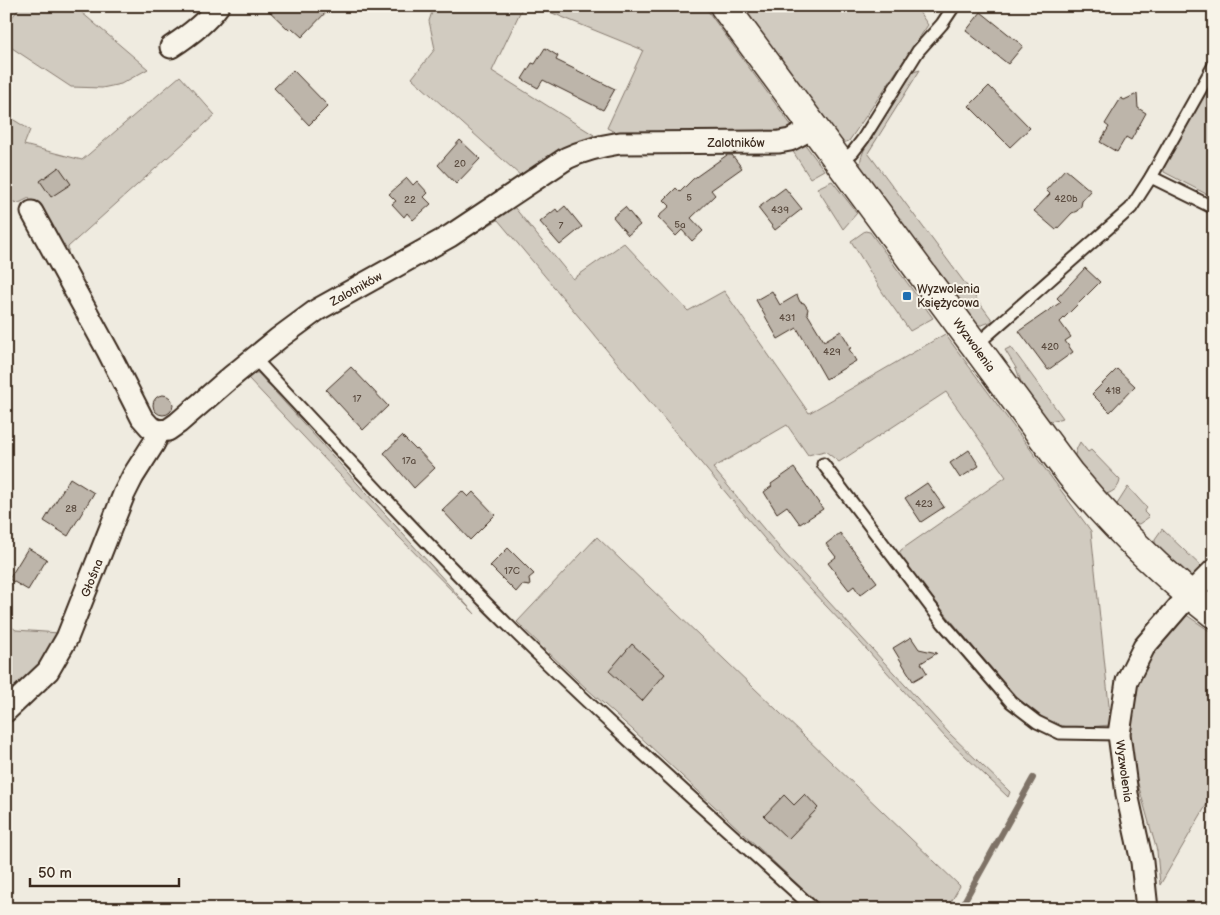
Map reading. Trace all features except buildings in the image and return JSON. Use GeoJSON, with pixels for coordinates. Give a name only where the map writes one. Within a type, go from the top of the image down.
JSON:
{"type":"FeatureCollection","features":[{"type":"Feature","properties":{"kind":"street"},"geometry":{"type":"LineString","coordinates":[[171,47],[204,22],[218,6]]}},
{"type":"Feature","properties":{"kind":"street","name":"Wyzwolenia"},"geometry":{"type":"LineString","coordinates":[[724,6],[1083,489],[1135,546],[1189,595],[1214,614]]}},
{"type":"Feature","properties":{"kind":"street","name":"Zalotników"},"geometry":{"type":"LineString","coordinates":[[158,431],[168,430],[178,423],[279,338],[318,310],[450,236],[567,158],[582,151],[597,146],[620,144],[779,142],[790,140],[813,128]]}},
{"type":"Feature","properties":{"kind":"street"},"geometry":{"type":"LineString","coordinates":[[32,212],[108,351],[142,418],[150,427],[158,431]]}},
{"type":"Feature","properties":{"kind":"street","name":"Głośna"},"geometry":{"type":"LineString","coordinates":[[6,712],[48,672],[67,638],[124,494],[154,443],[158,431]]}},
{"type":"Feature","properties":{"kind":"street"},"geometry":{"type":"LineString","coordinates":[[1189,595],[1214,570]]}},
{"type":"Feature","properties":{"kind":"street","name":"Wyzwolenia"},"geometry":{"type":"LineString","coordinates":[[1147,908],[1142,862],[1127,794],[1119,734],[1127,681],[1144,647],[1189,595]]}},
{"type":"Feature","properties":{"kind":"lane"},"geometry":{"type":"LineString","coordinates":[[839,163],[853,152],[918,51],[942,24],[954,6]]}},
{"type":"Feature","properties":{"kind":"lane"},"geometry":{"type":"LineString","coordinates":[[975,346],[1121,218],[1140,198],[1214,65]]}},
{"type":"Feature","properties":{"kind":"lane"},"geometry":{"type":"LineString","coordinates":[[1152,177],[1214,208]]}},
{"type":"Feature","properties":{"kind":"lane"},"geometry":{"type":"LineString","coordinates":[[254,359],[405,520],[512,629],[627,738],[814,909]]}},
{"type":"Feature","properties":{"kind":"lane"},"geometry":{"type":"LineString","coordinates":[[823,464],[943,623],[1011,702],[1037,722],[1060,733],[1119,734]]}},
{"type":"Feature","properties":{"kind":"shaded area"},"geometry":{"type":"Polygon","coordinates":[[[21,6],[74,6],[148,69],[121,84],[102,88],[71,87],[6,44],[6,25],[21,6]]]}},
{"type":"Feature","properties":{"kind":"shaded area"},"geometry":{"type":"Polygon","coordinates":[[[434,6],[523,6],[492,71],[594,135],[522,177],[412,78],[435,49],[429,21],[434,6]]]}},
{"type":"Feature","properties":{"kind":"shaded area"},"geometry":{"type":"Polygon","coordinates":[[[535,6],[704,6],[794,129],[784,134],[622,136],[607,128],[643,50],[535,6]]]}},
{"type":"Feature","properties":{"kind":"shaded area"},"geometry":{"type":"Polygon","coordinates":[[[736,6],[915,6],[928,25],[849,141],[843,143],[837,140],[736,6]]]}},
{"type":"Feature","properties":{"kind":"shaded area"},"geometry":{"type":"Polygon","coordinates":[[[920,70],[868,153],[993,321],[982,325],[976,325],[860,169],[864,150],[913,72],[920,70]]]}},
{"type":"Feature","properties":{"kind":"shaded area"},"geometry":{"type":"Polygon","coordinates":[[[180,76],[215,115],[68,247],[68,264],[62,261],[29,198],[19,203],[6,202],[6,115],[30,130],[24,145],[82,160],[180,76]]]}},
{"type":"Feature","properties":{"kind":"shaded area"},"geometry":{"type":"Polygon","coordinates":[[[1214,77],[1214,198],[1164,172],[1164,163],[1214,77]]]}},
{"type":"Feature","properties":{"kind":"shaded area"},"geometry":{"type":"Polygon","coordinates":[[[804,143],[824,170],[810,178],[792,150],[804,143]]]}},
{"type":"Feature","properties":{"kind":"shaded area"},"geometry":{"type":"Polygon","coordinates":[[[553,179],[514,207],[573,279],[624,243],[688,311],[724,291],[809,413],[945,334],[1091,531],[1111,725],[1071,727],[1058,725],[1036,714],[1006,685],[898,555],[901,550],[1006,477],[946,392],[839,462],[825,451],[808,455],[787,425],[713,468],[784,553],[949,733],[1010,792],[1008,797],[945,737],[860,642],[778,555],[498,220],[388,283],[303,327],[553,179]]]}},
{"type":"Feature","properties":{"kind":"shaded area"},"geometry":{"type":"Polygon","coordinates":[[[832,181],[857,213],[843,229],[817,188],[832,181]]]}},
{"type":"Feature","properties":{"kind":"shaded area"},"geometry":{"type":"Polygon","coordinates":[[[865,231],[870,232],[933,318],[910,331],[883,293],[851,241],[865,231]]]}},
{"type":"Feature","properties":{"kind":"shaded area"},"geometry":{"type":"Polygon","coordinates":[[[1011,347],[1063,418],[1050,421],[1044,419],[1025,393],[1016,368],[1005,350],[1011,347]]]}},
{"type":"Feature","properties":{"kind":"shaded area"},"geometry":{"type":"Polygon","coordinates":[[[252,373],[258,373],[475,614],[394,532],[248,378],[166,446],[124,514],[132,486],[165,441],[252,373]]]}},
{"type":"Feature","properties":{"kind":"shaded area"},"geometry":{"type":"Polygon","coordinates":[[[1080,442],[1088,452],[1091,450],[1120,480],[1114,490],[1103,495],[1074,458],[1080,442]]]}},
{"type":"Feature","properties":{"kind":"shaded area"},"geometry":{"type":"Polygon","coordinates":[[[1128,487],[1147,508],[1144,512],[1149,517],[1139,524],[1126,522],[1114,509],[1128,487]]]}},
{"type":"Feature","properties":{"kind":"shaded area"},"geometry":{"type":"Polygon","coordinates":[[[1162,529],[1206,571],[1193,584],[1155,547],[1155,539],[1162,529]]]}},
{"type":"Feature","properties":{"kind":"shaded area"},"geometry":{"type":"Polygon","coordinates":[[[597,537],[960,886],[947,909],[824,909],[517,622],[597,537]]]}},
{"type":"Feature","properties":{"kind":"shaded area"},"geometry":{"type":"Polygon","coordinates":[[[1185,614],[1214,634],[1214,792],[1160,885],[1157,851],[1136,777],[1130,730],[1135,687],[1147,662],[1167,634],[1185,614]]]}},
{"type":"Feature","properties":{"kind":"shaded area"},"geometry":{"type":"Polygon","coordinates":[[[6,623],[16,630],[59,633],[40,667],[6,701],[6,623]]]}},
{"type":"Feature","properties":{"kind":"waterway"},"geometry":{"type":"LineString","coordinates":[[960,909],[1033,778]]}},
{"type":"Feature","properties":{"kind":"place","name":"Wyzwolenia Księżycowa"},"geometry":{"type":"Point","coordinates":[907,296]}}]}
